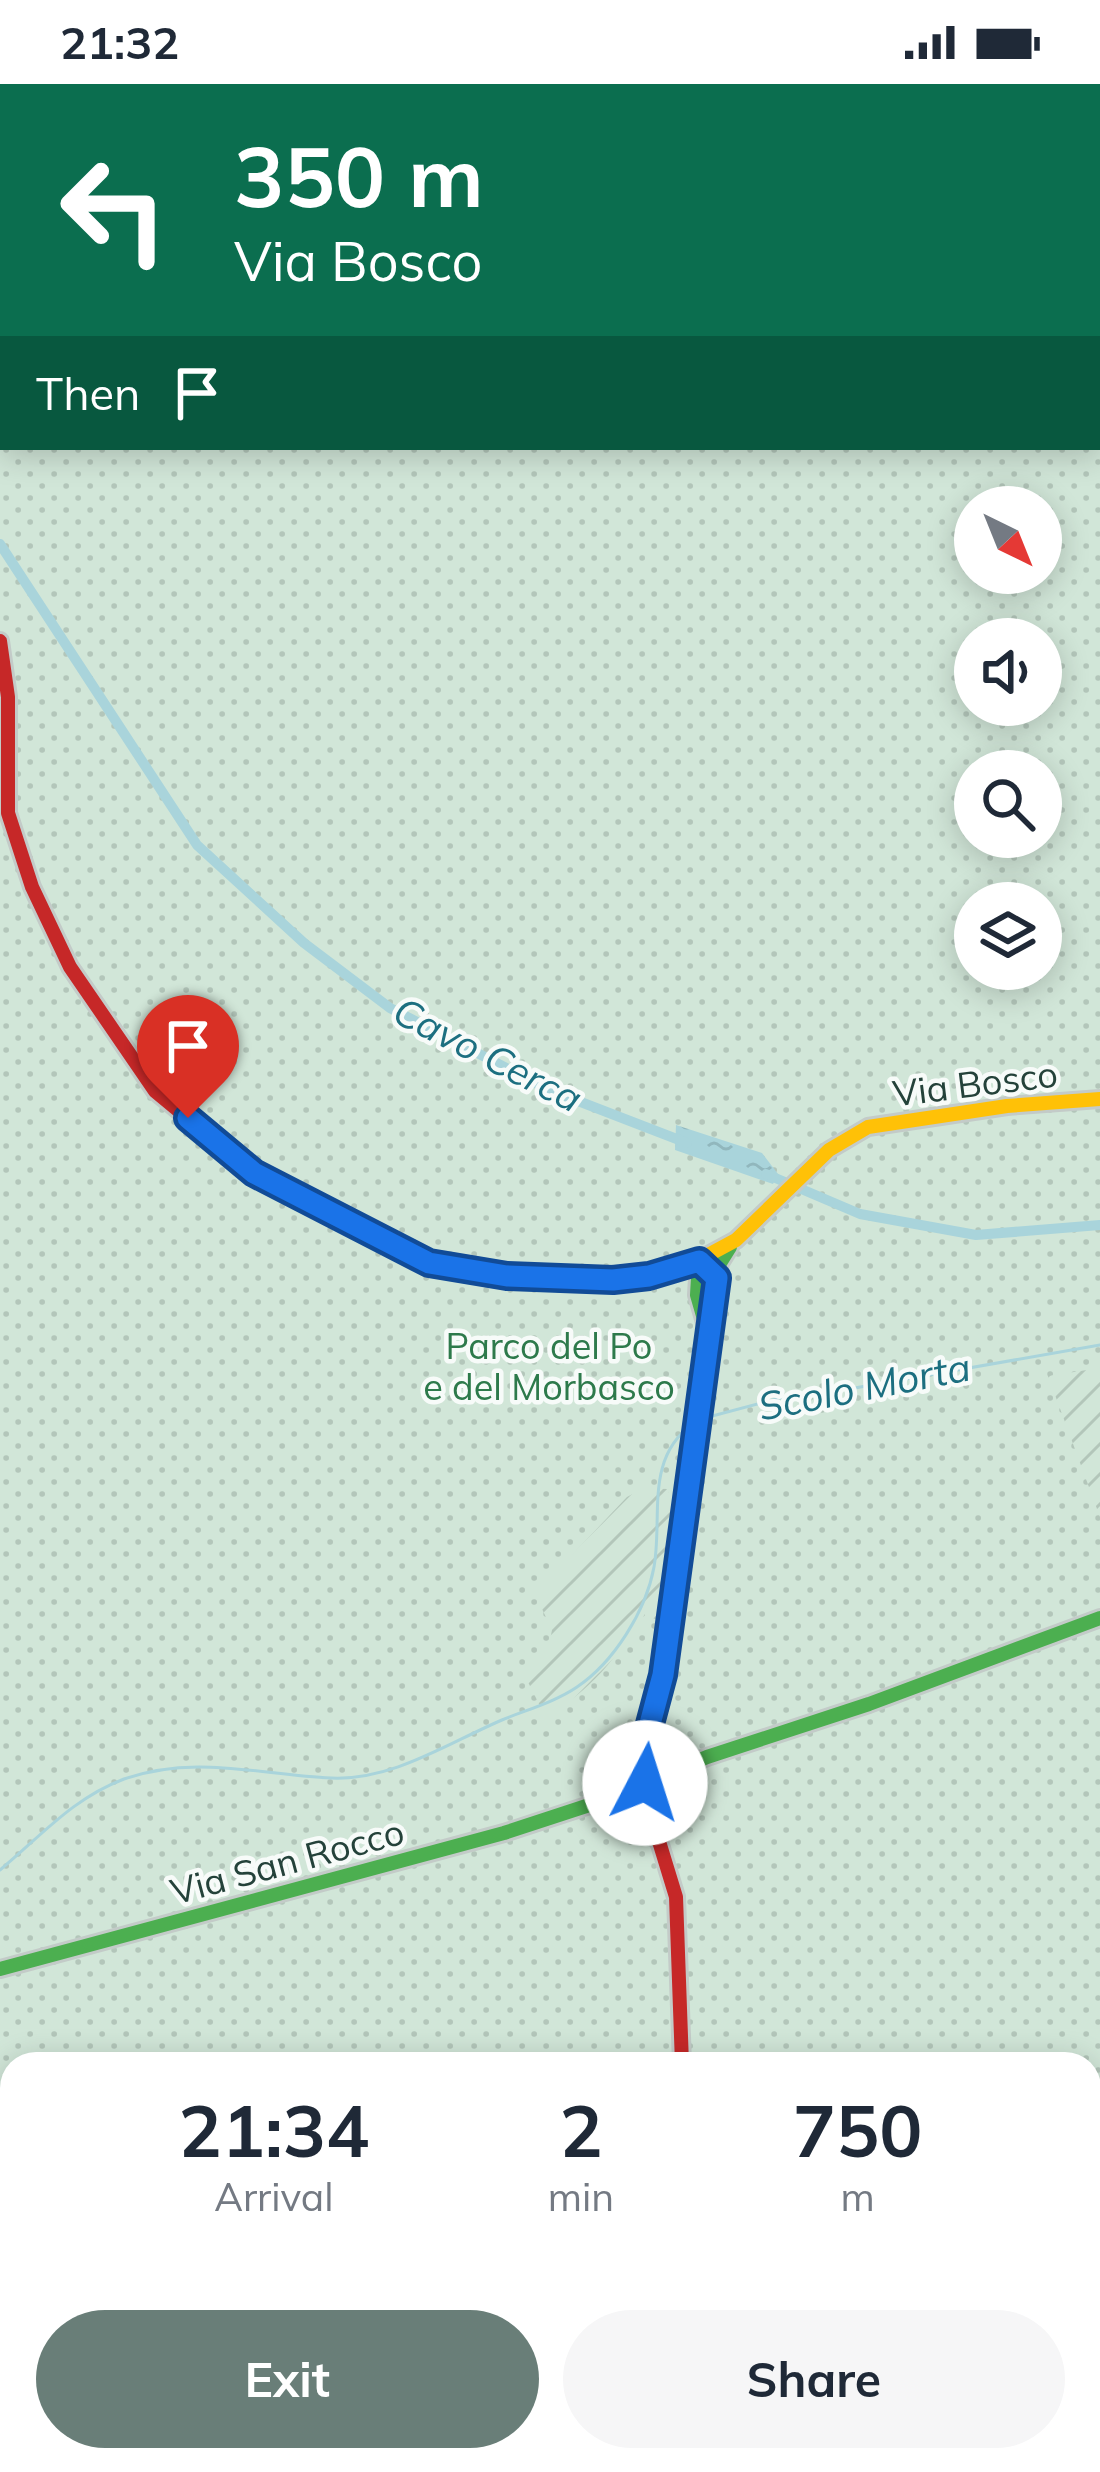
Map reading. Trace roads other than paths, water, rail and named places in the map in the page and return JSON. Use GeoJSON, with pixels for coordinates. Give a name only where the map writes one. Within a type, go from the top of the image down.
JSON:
{"type":"FeatureCollection","features":[{"type":"Feature","properties":{"kind":"street","name":"Via Bosco"},"geometry":{"type":"LineString","coordinates":[[0,641],[8,697],[8,813],[32,887],[70,967],[155,1091],[254,1173],[429,1263],[519,1277],[613,1280],[662,1273],[699,1261],[736,1240],[808,1170],[848,1136],[868,1126],[1007,1106],[1100,1100]]}},
{"type":"Feature","properties":{"kind":"street"},"geometry":{"type":"LineString","coordinates":[[638,1777],[659,1695],[717,1278],[723,1256],[736,1240]]}},
{"type":"Feature","properties":{"kind":"street"},"geometry":{"type":"LineString","coordinates":[[699,1261],[717,1278]]}},
{"type":"Feature","properties":{"kind":"street"},"geometry":{"type":"LineString","coordinates":[[699,1261],[697,1295],[707,1340]]}},
{"type":"Feature","properties":{"kind":"street"},"geometry":{"type":"LineString","coordinates":[[662,1273],[681,1279],[697,1295]]}},
{"type":"Feature","properties":{"kind":"street"},"geometry":{"type":"LineString","coordinates":[[658,1841],[620,1790],[617,1775],[638,1777],[707,1757],[869,1704],[1100,1618]]}},
{"type":"Feature","properties":{"kind":"street"},"geometry":{"type":"LineString","coordinates":[[659,1695],[638,1777],[676,1897],[682,2052]]}},
{"type":"Feature","properties":{"kind":"street"},"geometry":{"type":"LineString","coordinates":[[647,1738],[656,1753],[676,1762]]}},
{"type":"Feature","properties":{"kind":"street"},"geometry":{"type":"LineString","coordinates":[[638,1777],[676,1762],[707,1757]]}},
{"type":"Feature","properties":{"kind":"street","name":"Via San Rocco"},"geometry":{"type":"LineString","coordinates":[[0,1970],[397,1863],[589,1805],[620,1790],[632,1796],[638,1777]]}},
{"type":"Feature","properties":{"kind":"water"},"geometry":{"type":"Polygon","coordinates":[[[676,1125],[762,1153],[778,1174],[773,1184],[675,1150],[676,1125]]]}},
{"type":"Feature","properties":{"kind":"waterway","name":"Cavo Cerca"},"geometry":{"type":"LineString","coordinates":[[0,544],[197,845],[304,943],[390,1008],[547,1089],[687,1143]]}},
{"type":"Feature","properties":{"kind":"waterway","name":"Cavo Cerca"},"geometry":{"type":"LineString","coordinates":[[766,1174],[860,1214],[976,1235],[1100,1225]]}},
{"type":"Feature","properties":{"kind":"waterway","name":"Scolo Morta"},"geometry":{"type":"LineString","coordinates":[[701,1419],[799,1393],[849,1389],[1100,1345]]}},
{"type":"Feature","properties":{"kind":"waterway","name":"Scolo Morta"},"geometry":{"type":"LineString","coordinates":[[0,1870],[73,1807],[124,1779],[202,1767],[331,1778],[376,1773],[419,1759],[577,1687],[616,1650],[644,1601],[654,1567],[662,1471],[678,1438],[693,1424]]}},
{"type":"Feature","properties":{"kind":"park label","name":"Parco del Po e del Morbasco"},"geometry":{"type":"Point","coordinates":[549,1366]}}]}
